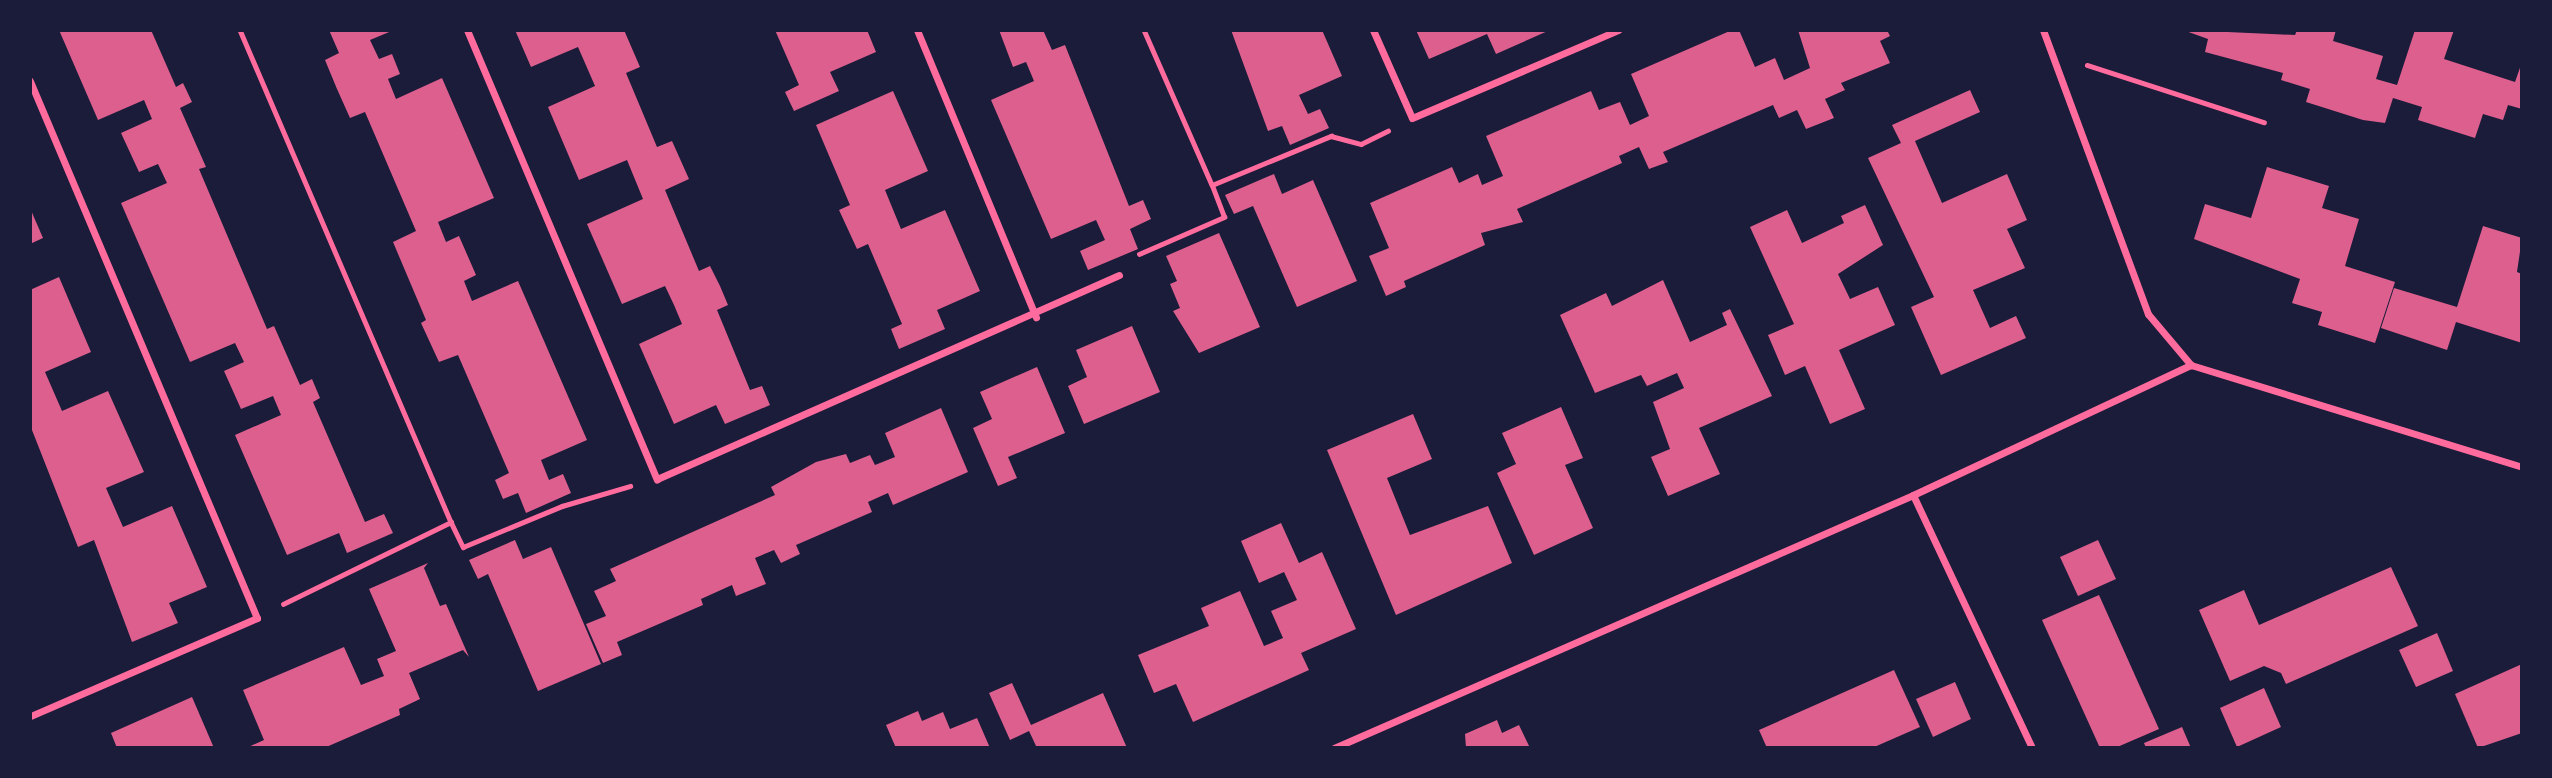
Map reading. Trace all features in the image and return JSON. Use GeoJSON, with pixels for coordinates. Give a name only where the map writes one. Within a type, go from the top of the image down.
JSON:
{"type":"FeatureCollection","features":[{"type":"Feature","properties":{"kind":"street"},"geometry":{"type":"LineString","coordinates":[[467,30],[657,479],[1036,317],[1119,275]]}},
{"type":"Feature","properties":{"kind":"street"},"geometry":{"type":"LineString","coordinates":[[917,30],[1036,317]]}},
{"type":"Feature","properties":{"kind":"street"},"geometry":{"type":"LineString","coordinates":[[1373,30],[1412,118],[1618,30]]}},
{"type":"Feature","properties":{"kind":"street"},"geometry":{"type":"LineString","coordinates":[[2043,30],[2148,314],[2191,365],[2522,467]]}},
{"type":"Feature","properties":{"kind":"street"},"geometry":{"type":"LineString","coordinates":[[30,80],[257,618],[30,716]]}},
{"type":"Feature","properties":{"kind":"street"},"geometry":{"type":"LineString","coordinates":[[1334,748],[1913,495],[2191,365]]}},
{"type":"Feature","properties":{"kind":"street"},"geometry":{"type":"LineString","coordinates":[[1913,495],[2032,748]]}},
{"type":"Feature","properties":{"kind":"path"},"geometry":{"type":"LineString","coordinates":[[240,30],[463,547],[562,506],[657,479]]}},
{"type":"Feature","properties":{"kind":"path"},"geometry":{"type":"LineString","coordinates":[[1119,275],[1122,262],[1224,217],[1144,30]]}},
{"type":"Feature","properties":{"kind":"path"},"geometry":{"type":"LineString","coordinates":[[2053,54],[2264,122]]}},
{"type":"Feature","properties":{"kind":"path"},"geometry":{"type":"LineString","coordinates":[[1212,185],[1331,136],[1361,144],[1412,118]]}},
{"type":"Feature","properties":{"kind":"path"},"geometry":{"type":"LineString","coordinates":[[257,618],[451,522]]}},
{"type":"Feature","properties":{"kind":"building"},"geometry":{"type":"Polygon","coordinates":[[[59,30],[151,30],[176,87],[183,83],[192,102],[180,108],[206,167],[199,169],[267,329],[274,326],[300,385],[312,379],[320,398],[313,402],[365,522],[384,514],[393,533],[347,553],[339,533],[287,555],[235,435],[281,415],[273,396],[241,409],[224,371],[244,362],[235,343],[190,362],[121,203],[167,183],[158,164],[139,172],[121,133],[152,119],[144,100],[98,120],[59,30]]]}},
{"type":"Feature","properties":{"kind":"building"},"geometry":{"type":"Polygon","coordinates":[[[329,30],[394,30],[370,40],[379,59],[392,54],[400,74],[388,79],[396,99],[442,78],[494,198],[438,222],[446,242],[459,236],[476,275],[464,281],[472,301],[518,281],[587,440],[541,460],[549,480],[563,474],[571,493],[526,513],[518,493],[503,499],[495,480],[509,473],[458,355],[439,362],[421,323],[426,320],[393,242],[416,231],[365,112],[350,118],[337,89],[325,60],[339,53],[329,30]]]}},
{"type":"Feature","properties":{"kind":"building"},"geometry":{"type":"Polygon","coordinates":[[[515,30],[624,30],[640,67],[626,73],[657,147],[672,141],[689,179],[665,190],[699,271],[710,266],[720,286],[728,305],[717,310],[750,390],[762,386],[770,405],[725,424],[716,405],[674,424],[639,344],[682,324],[674,305],[665,286],[622,304],[587,224],[643,199],[627,160],[579,180],[548,107],[595,86],[578,47],[531,67],[515,30]]]}},
{"type":"Feature","properties":{"kind":"building"},"geometry":{"type":"Polygon","coordinates":[[[775,30],[867,30],[876,52],[830,72],[839,91],[794,111],[785,92],[799,85],[775,30]]]}},
{"type":"Feature","properties":{"kind":"building"},"geometry":{"type":"Polygon","coordinates":[[[999,30],[1043,30],[1052,50],[1065,45],[1129,206],[1143,200],[1151,219],[1130,229],[1138,249],[1088,270],[1080,251],[1105,240],[1096,220],[1051,239],[991,100],[1034,81],[1026,62],[1013,67],[999,30]]]}},
{"type":"Feature","properties":{"kind":"building"},"geometry":{"type":"Polygon","coordinates":[[[1231,30],[1322,30],[1342,76],[1299,95],[1308,114],[1320,109],[1329,128],[1290,145],[1282,126],[1268,131],[1231,30]]]}},
{"type":"Feature","properties":{"kind":"building"},"geometry":{"type":"Polygon","coordinates":[[[1416,30],[1550,30],[1496,54],[1487,34],[1429,59],[1416,30]]]}},
{"type":"Feature","properties":{"kind":"building"},"geometry":{"type":"Polygon","coordinates":[[[1732,30],[1739,30],[1755,67],[1775,58],[1784,80],[1810,68],[1798,30],[1887,30],[1890,36],[1880,41],[1890,63],[1841,83],[1845,90],[1825,99],[1834,118],[1806,129],[1797,110],[1779,118],[1773,105],[1663,152],[1668,162],[1649,169],[1639,147],[1619,156],[1622,163],[1517,209],[1523,222],[1481,233],[1485,245],[1404,281],[1406,287],[1386,296],[1369,256],[1389,248],[1370,203],[1452,167],[1459,183],[1478,174],[1482,185],[1503,176],[1486,136],[1591,91],[1599,110],[1620,102],[1630,125],[1649,116],[1631,74],[1732,30]]]}},
{"type":"Feature","properties":{"kind":"building"},"geometry":{"type":"Polygon","coordinates":[[[2183,30],[2295,35],[2297,30],[2336,30],[2333,41],[2383,56],[2376,79],[2397,85],[2415,30],[2454,30],[2444,59],[2515,82],[2522,62],[2522,109],[2508,105],[2503,120],[2483,114],[2475,138],[2418,120],[2422,107],[2393,98],[2385,123],[2363,120],[2306,102],[2310,89],[2281,80],[2283,73],[2205,52],[2208,39],[2183,30]]]}},
{"type":"Feature","properties":{"kind":"building"},"geometry":{"type":"Polygon","coordinates":[[[1970,90],[1980,112],[1915,141],[1942,203],[2007,174],[2027,220],[2007,229],[2025,268],[1973,290],[1990,328],[2016,316],[2026,338],[1941,375],[1911,307],[1934,297],[1868,158],[1901,143],[1892,125],[1970,90]]]}},
{"type":"Feature","properties":{"kind":"building"},"geometry":{"type":"Polygon","coordinates":[[[893,91],[928,171],[885,190],[901,229],[945,210],[980,291],[937,310],[945,329],[899,349],[891,329],[902,324],[868,244],[857,249],[839,210],[850,205],[816,125],[893,91]]]}},
{"type":"Feature","properties":{"kind":"building"},"geometry":{"type":"Polygon","coordinates":[[[2267,167],[2329,186],[2322,208],[2359,219],[2345,266],[2395,282],[2375,343],[2318,325],[2322,312],[2292,303],[2300,279],[2194,239],[2205,204],[2251,218],[2267,167]]]}},
{"type":"Feature","properties":{"kind":"building"},"geometry":{"type":"Polygon","coordinates":[[[1274,174],[1282,194],[1313,180],[1357,281],[1297,307],[1253,206],[1234,214],[1225,195],[1274,174]]]}},
{"type":"Feature","properties":{"kind":"building"},"geometry":{"type":"Polygon","coordinates":[[[1865,205],[1883,245],[1838,274],[1850,299],[1878,287],[1895,325],[1839,350],[1865,409],[1830,424],[1805,366],[1785,375],[1768,335],[1794,324],[1750,227],[1787,210],[1802,243],[1844,223],[1841,216],[1865,205]]]}},
{"type":"Feature","properties":{"kind":"building"},"geometry":{"type":"Polygon","coordinates":[[[30,208],[43,238],[30,244],[30,208]]]}},
{"type":"Feature","properties":{"kind":"building"},"geometry":{"type":"Polygon","coordinates":[[[2483,226],[2522,238],[2517,272],[2522,274],[2522,343],[2456,322],[2447,350],[2381,328],[2394,288],[2457,307],[2483,226]]]}},
{"type":"Feature","properties":{"kind":"building"},"geometry":{"type":"Polygon","coordinates":[[[1219,233],[1260,327],[1199,353],[1173,311],[1180,308],[1170,284],[1177,281],[1166,256],[1219,233]]]}},
{"type":"Feature","properties":{"kind":"building"},"geometry":{"type":"Polygon","coordinates":[[[59,277],[91,352],[45,372],[62,411],[108,391],[144,472],[106,488],[123,527],[172,506],[207,587],[169,603],[178,623],[132,642],[94,540],[78,547],[30,425],[30,290],[59,277]]]}},
{"type":"Feature","properties":{"kind":"building"},"geometry":{"type":"Polygon","coordinates":[[[1663,280],[1690,342],[1727,325],[1722,313],[1730,309],[1772,396],[1699,428],[1720,474],[1668,496],[1651,457],[1670,449],[1653,402],[1684,388],[1677,373],[1647,386],[1641,375],[1595,393],[1560,315],[1606,293],[1612,306],[1663,280]]]}},
{"type":"Feature","properties":{"kind":"building"},"geometry":{"type":"Polygon","coordinates":[[[1132,326],[1160,392],[1084,424],[1068,386],[1087,377],[1076,350],[1132,326]]]}},
{"type":"Feature","properties":{"kind":"building"},"geometry":{"type":"Polygon","coordinates":[[[1037,367],[1065,433],[1008,457],[1017,478],[998,486],[973,428],[992,419],[980,392],[1037,367]]]}},
{"type":"Feature","properties":{"kind":"building"},"geometry":{"type":"Polygon","coordinates":[[[1561,407],[1583,458],[1565,465],[1593,528],[1534,555],[1497,473],[1516,464],[1502,433],[1561,407]]]}},
{"type":"Feature","properties":{"kind":"building"},"geometry":{"type":"Polygon","coordinates":[[[941,408],[968,472],[893,505],[888,493],[868,502],[872,512],[796,545],[800,554],[781,563],[774,550],[755,558],[766,584],[736,596],[732,585],[701,599],[703,605],[617,642],[622,655],[603,663],[586,624],[606,616],[594,591],[616,581],[610,569],[775,495],[771,487],[816,462],[846,454],[850,463],[870,455],[875,465],[895,457],[885,433],[941,408]]]}},
{"type":"Feature","properties":{"kind":"building"},"geometry":{"type":"Polygon","coordinates":[[[1413,414],[1432,459],[1387,478],[1410,535],[1488,506],[1512,563],[1396,615],[1327,450],[1413,414]]]}},
{"type":"Feature","properties":{"kind":"building"},"geometry":{"type":"Polygon","coordinates":[[[1281,523],[1299,563],[1322,552],[1356,629],[1301,653],[1309,670],[1193,722],[1176,684],[1154,693],[1138,655],[1209,626],[1201,608],[1240,591],[1264,646],[1283,638],[1271,611],[1297,600],[1284,572],[1259,583],[1241,541],[1281,523]]]}},
{"type":"Feature","properties":{"kind":"building"},"geometry":{"type":"Polygon","coordinates":[[[515,540],[523,559],[551,547],[601,664],[538,691],[488,574],[478,579],[469,560],[515,540]]]}},
{"type":"Feature","properties":{"kind":"building"},"geometry":{"type":"Polygon","coordinates":[[[2098,540],[2116,579],[2078,596],[2060,557],[2098,540]]]}},
{"type":"Feature","properties":{"kind":"building"},"geometry":{"type":"Polygon","coordinates":[[[428,563],[424,568],[440,606],[446,604],[469,657],[463,650],[409,673],[420,699],[399,709],[400,715],[324,748],[246,748],[264,740],[243,690],[344,647],[361,685],[384,676],[377,659],[396,651],[369,589],[428,563]]]}},
{"type":"Feature","properties":{"kind":"building"},"geometry":{"type":"Polygon","coordinates":[[[2391,567],[2418,626],[2286,684],[2281,673],[2264,666],[2230,681],[2199,610],[2244,590],[2259,625],[2391,567]]]}},
{"type":"Feature","properties":{"kind":"building"},"geometry":{"type":"Polygon","coordinates":[[[2099,595],[2159,729],[2115,748],[2100,748],[2042,620],[2099,595]]]}},
{"type":"Feature","properties":{"kind":"building"},"geometry":{"type":"Polygon","coordinates":[[[2437,633],[2453,671],[2416,687],[2399,650],[2437,633]]]}},
{"type":"Feature","properties":{"kind":"building"},"geometry":{"type":"Polygon","coordinates":[[[2522,664],[2522,733],[2478,748],[2455,694],[2522,664]]]}},
{"type":"Feature","properties":{"kind":"building"},"geometry":{"type":"Polygon","coordinates":[[[1894,670],[1920,727],[1872,748],[1767,748],[1759,730],[1894,670]]]}},
{"type":"Feature","properties":{"kind":"building"},"geometry":{"type":"Polygon","coordinates":[[[1955,682],[1971,719],[1933,737],[1916,699],[1955,682]]]}},
{"type":"Feature","properties":{"kind":"building"},"geometry":{"type":"Polygon","coordinates":[[[1012,683],[1031,725],[1103,693],[1127,748],[1037,748],[1029,731],[1010,740],[989,693],[1012,683]]]}},
{"type":"Feature","properties":{"kind":"building"},"geometry":{"type":"Polygon","coordinates":[[[2264,688],[2281,727],[2237,747],[2220,708],[2264,688]]]}},
{"type":"Feature","properties":{"kind":"building"},"geometry":{"type":"Polygon","coordinates":[[[192,697],[214,748],[117,748],[111,733],[192,697]]]}},
{"type":"Feature","properties":{"kind":"building"},"geometry":{"type":"Polygon","coordinates":[[[918,711],[922,721],[943,712],[950,729],[977,718],[990,748],[896,748],[886,725],[918,711]]]}},
{"type":"Feature","properties":{"kind":"building"},"geometry":{"type":"Polygon","coordinates":[[[1497,720],[1502,733],[1519,725],[1530,748],[1466,748],[1465,734],[1497,720]]]}},
{"type":"Feature","properties":{"kind":"building"},"geometry":{"type":"Polygon","coordinates":[[[2182,727],[2191,748],[2146,748],[2144,743],[2182,727]]]}}]}
